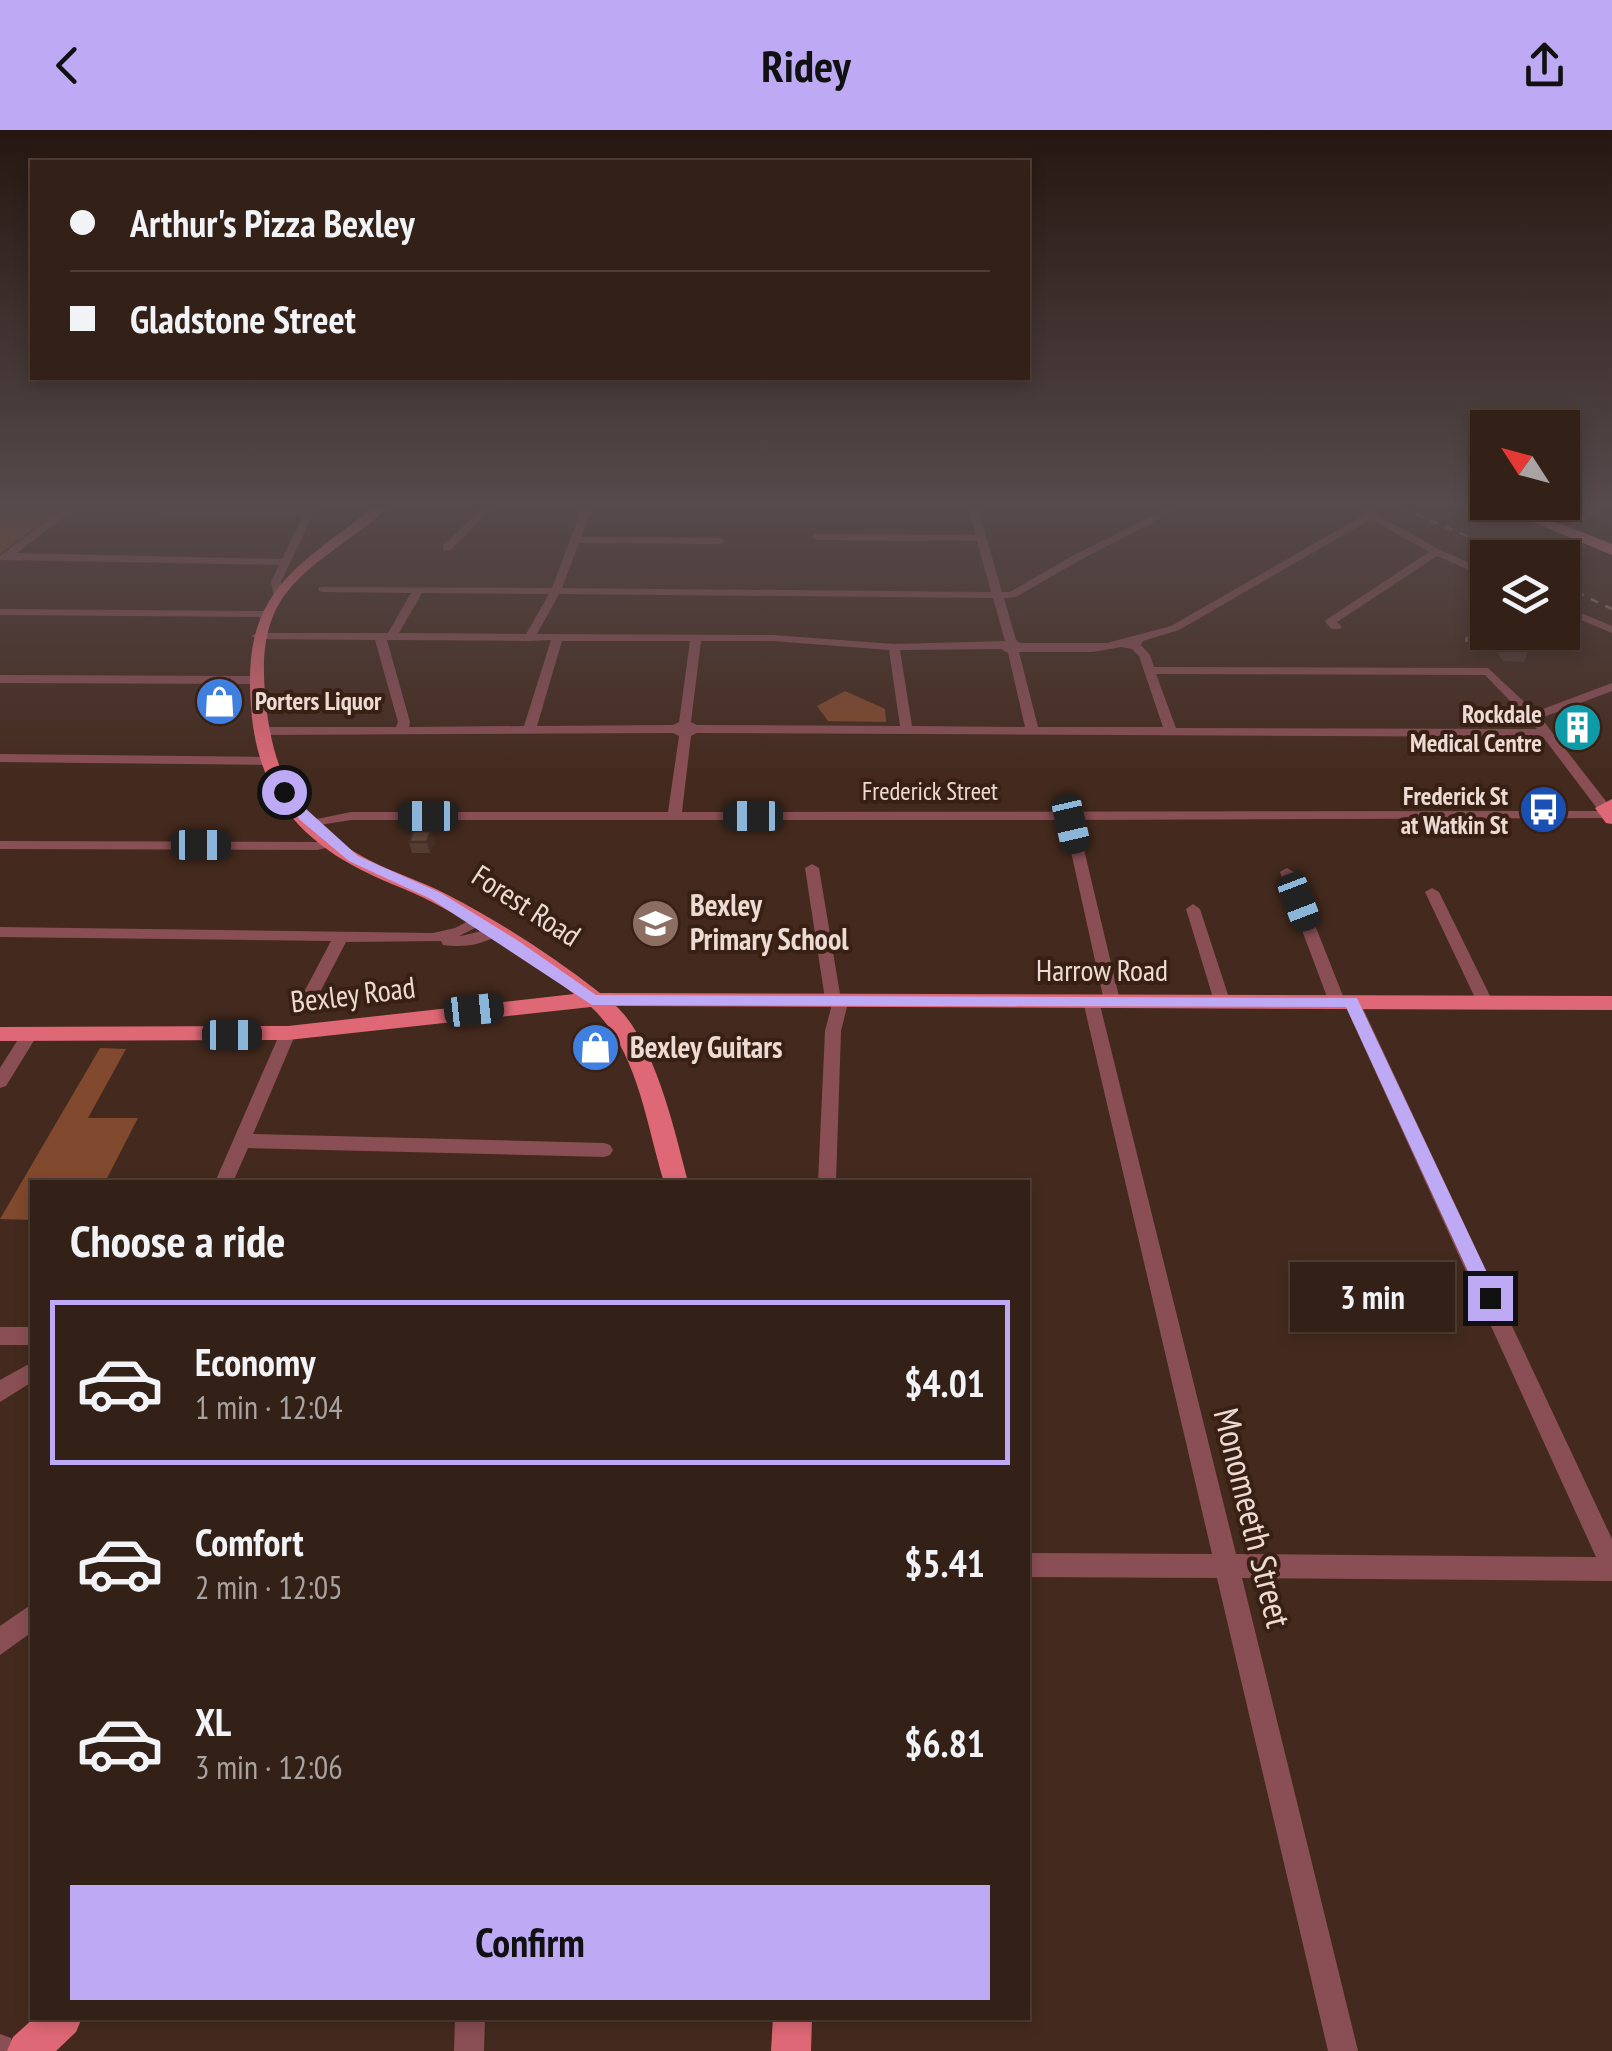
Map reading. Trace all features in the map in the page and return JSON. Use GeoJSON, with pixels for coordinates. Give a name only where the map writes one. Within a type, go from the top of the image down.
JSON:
{"type":"FeatureCollection","features":[{"type":"Feature","properties":{"kind":"main road","name":"Forest Road"},"geometry":{"type":"LineString","coordinates":[[275,598],[257,636],[262,731],[275,780],[312,824],[359,862],[436,896],[487,926],[616,1018],[630,1040],[675,1180]]}},
{"type":"Feature","properties":{"kind":"main road","name":"Harrow Road"},"geometry":{"type":"LineString","coordinates":[[592,1000],[1485,1002],[1608,1007]]}},
{"type":"Feature","properties":{"kind":"main road","name":"Bexley Road"},"geometry":{"type":"LineString","coordinates":[[0,1034],[288,1034],[592,1000]]}},
{"type":"Feature","properties":{"kind":"main road"},"geometry":{"type":"LineString","coordinates":[[27,2051],[60,2020]]}},
{"type":"Feature","properties":{"kind":"main road"},"geometry":{"type":"LineString","coordinates":[[792,2051],[793,2020]]}},
{"type":"Feature","properties":{"kind":"street"},"geometry":{"type":"LineString","coordinates":[[402,728],[386,636],[413,598]]}},
{"type":"Feature","properties":{"kind":"street"},"geometry":{"type":"LineString","coordinates":[[529,638],[552,598]]}},
{"type":"Feature","properties":{"kind":"street"},"geometry":{"type":"LineString","coordinates":[[997,598],[1032,728]]}},
{"type":"Feature","properties":{"kind":"street"},"geometry":{"type":"LineString","coordinates":[[257,636],[772,638],[894,647],[1131,643],[1174,628],[1227,598]]}},
{"type":"Feature","properties":{"kind":"street"},"geometry":{"type":"LineString","coordinates":[[1336,627],[1330,622],[1363,598]]}},
{"type":"Feature","properties":{"kind":"street"},"geometry":{"type":"LineString","coordinates":[[0,612],[265,614]]}},
{"type":"Feature","properties":{"kind":"street"},"geometry":{"type":"LineString","coordinates":[[1580,616],[1612,630]]}},
{"type":"Feature","properties":{"kind":"street"},"geometry":{"type":"LineString","coordinates":[[530,728],[557,638]]}},
{"type":"Feature","properties":{"kind":"street"},"geometry":{"type":"LineString","coordinates":[[674,817],[696,639]]}},
{"type":"Feature","properties":{"kind":"street"},"geometry":{"type":"LineString","coordinates":[[1131,643],[1142,650],[1170,728]]}},
{"type":"Feature","properties":{"kind":"street"},"geometry":{"type":"LineString","coordinates":[[894,647],[906,727]]}},
{"type":"Feature","properties":{"kind":"street"},"geometry":{"type":"LineString","coordinates":[[1150,670],[1488,672],[1533,717],[1609,812]]}},
{"type":"Feature","properties":{"kind":"street"},"geometry":{"type":"LineString","coordinates":[[0,679],[257,680]]}},
{"type":"Feature","properties":{"kind":"street"},"geometry":{"type":"LineString","coordinates":[[1522,732],[1533,717],[1612,687]]}},
{"type":"Feature","properties":{"kind":"street"},"geometry":{"type":"LineString","coordinates":[[262,731],[906,727],[1546,733]]}},
{"type":"Feature","properties":{"kind":"street"},"geometry":{"type":"LineString","coordinates":[[0,758],[268,761]]}},
{"type":"Feature","properties":{"kind":"street","name":"Frederick Street"},"geometry":{"type":"LineString","coordinates":[[312,824],[351,816],[1070,817],[1609,812]]}},
{"type":"Feature","properties":{"kind":"street","name":"Monomeeth Street"},"geometry":{"type":"LineString","coordinates":[[1070,817],[1101,1001],[1228,1567],[1343,2051]]}},
{"type":"Feature","properties":{"kind":"street"},"geometry":{"type":"LineString","coordinates":[[2,847],[317,846],[333,842]]}},
{"type":"Feature","properties":{"kind":"street"},"geometry":{"type":"LineString","coordinates":[[812,868],[833,1031],[828,1180]]}},
{"type":"Feature","properties":{"kind":"street"},"geometry":{"type":"LineString","coordinates":[[1030,1565],[1612,1567],[1344,1002],[1287,872]]}},
{"type":"Feature","properties":{"kind":"street"},"geometry":{"type":"LineString","coordinates":[[1432,892],[1485,1002]]}},
{"type":"Feature","properties":{"kind":"street"},"geometry":{"type":"LineString","coordinates":[[1193,908],[1222,1001]]}},
{"type":"Feature","properties":{"kind":"street"},"geometry":{"type":"LineString","coordinates":[[0,932],[433,938],[444,942],[470,941],[487,926]]}},
{"type":"Feature","properties":{"kind":"street"},"geometry":{"type":"LineString","coordinates":[[311,994],[340,938]]}},
{"type":"Feature","properties":{"kind":"street"},"geometry":{"type":"LineString","coordinates":[[829,999],[833,1031]]}},
{"type":"Feature","properties":{"kind":"street"},"geometry":{"type":"LineString","coordinates":[[0,1082],[30,1034]]}},
{"type":"Feature","properties":{"kind":"street"},"geometry":{"type":"LineString","coordinates":[[225,1180],[288,1034]]}},
{"type":"Feature","properties":{"kind":"street"},"geometry":{"type":"LineString","coordinates":[[242,1141],[604,1150]]}},
{"type":"Feature","properties":{"kind":"street"},"geometry":{"type":"LineString","coordinates":[[0,1336],[30,1336]]}},
{"type":"Feature","properties":{"kind":"street"},"geometry":{"type":"LineString","coordinates":[[0,1392],[27,1374]]}},
{"type":"Feature","properties":{"kind":"street"},"geometry":{"type":"LineString","coordinates":[[0,1642],[30,1618]]}},
{"type":"Feature","properties":{"kind":"street"},"geometry":{"type":"LineString","coordinates":[[468,2051],[470,2020]]}},
{"type":"Feature","properties":{"kind":"shaded area"},"geometry":{"type":"Polygon","coordinates":[[[845,691],[885,709],[886,722],[828,721],[817,706],[845,691]]]}},
{"type":"Feature","properties":{"kind":"shaded area"},"geometry":{"type":"Polygon","coordinates":[[[100,1048],[126,1049],[88,1118],[138,1118],[106,1180],[30,1180],[30,1220],[0,1219],[100,1048]]]}},
{"type":"Feature","properties":{"kind":"building"},"geometry":{"type":"Polygon","coordinates":[[[1570,715],[1594,727],[1581,732],[1557,720],[1570,715]]]}},
{"type":"Feature","properties":{"kind":"building"},"geometry":{"type":"Polygon","coordinates":[[[413,831],[431,831],[427,842],[409,842],[413,831]]]}},
{"type":"Feature","properties":{"kind":"railway"},"geometry":{"type":"LineString","coordinates":[[1588,598],[1612,609]]}},
{"type":"Feature","properties":{"kind":"place","name":"Porters Liquor"},"geometry":{"type":"Point","coordinates":[220,701]}},
{"type":"Feature","properties":{"kind":"place","name":"Rockdale Medical Centre"},"geometry":{"type":"Point","coordinates":[1577,728]}},
{"type":"Feature","properties":{"kind":"place","name":"Frederick St at Watkin St"},"geometry":{"type":"Point","coordinates":[1543,810]}},
{"type":"Feature","properties":{"kind":"place","name":"Bexley Primary School"},"geometry":{"type":"Point","coordinates":[655,923]}},
{"type":"Feature","properties":{"kind":"place","name":"Bexley Guitars"},"geometry":{"type":"Point","coordinates":[595,1048]}},
{"type":"Feature","properties":{"kind":"route"},"geometry":{"type":"LineString","coordinates":[[284,792],[305,818],[353,858],[436,896],[512,943],[592,1000],[1352,1002],[1490,1298]]}}]}
